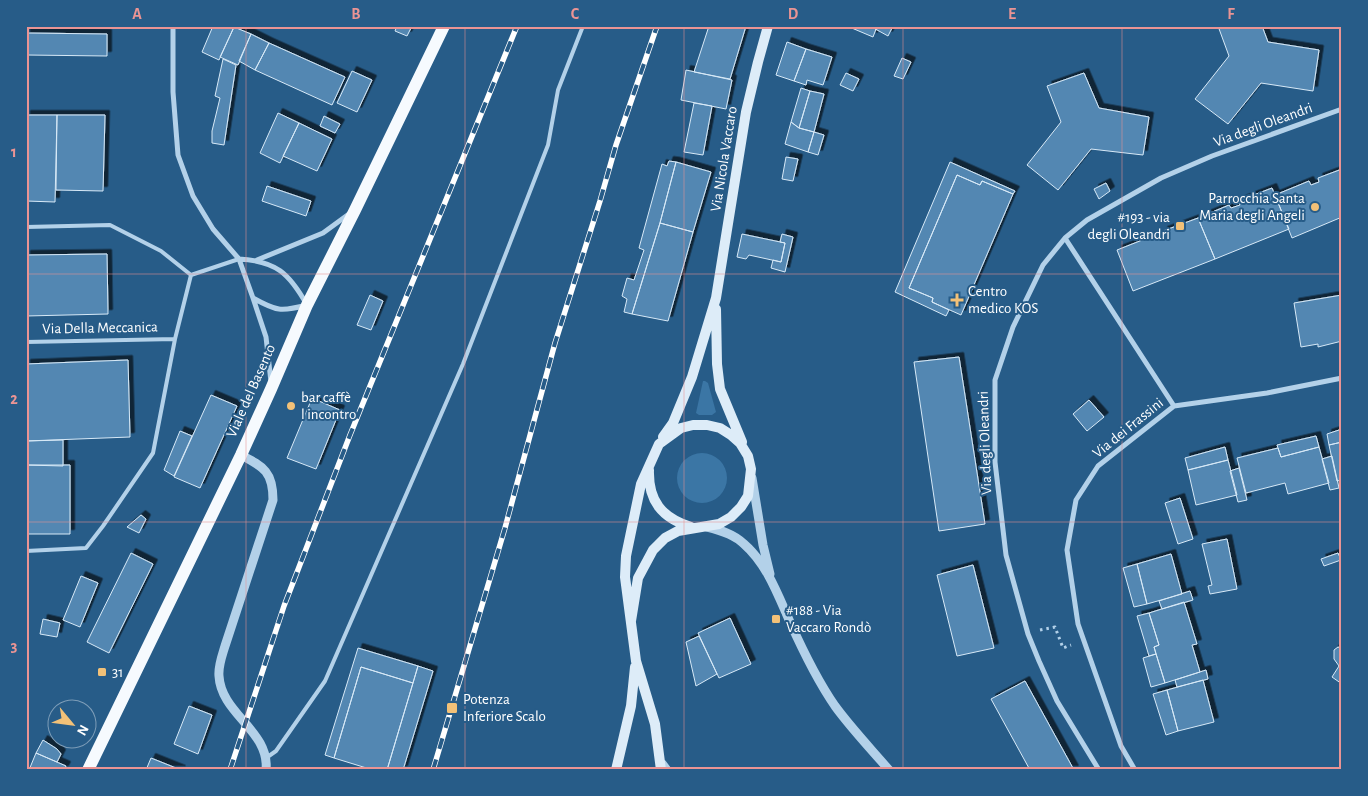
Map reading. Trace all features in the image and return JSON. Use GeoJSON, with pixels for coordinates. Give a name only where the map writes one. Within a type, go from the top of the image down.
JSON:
{"type":"FeatureCollection","features":[{"type":"Feature","properties":{"kind":"main road","name":"Viale del Basento"},"geometry":{"type":"LineString","coordinates":[[88,770],[241,455],[307,305],[444,26]]}},
{"type":"Feature","properties":{"kind":"main road","name":"Via Nicola Vaccaro"},"geometry":{"type":"LineString","coordinates":[[659,444],[672,423],[692,377],[716,298],[746,112],[768,26]]}},
{"type":"Feature","properties":{"kind":"main road","name":"Via Nicola Vaccaro"},"geometry":{"type":"LineString","coordinates":[[716,298],[717,364],[720,389],[748,456]]}},
{"type":"Feature","properties":{"kind":"main road"},"geometry":{"type":"LineString","coordinates":[[631,621],[638,578],[653,550],[665,538],[678,531],[719,524],[731,517],[748,496],[751,469],[748,456],[740,443],[731,435],[720,428],[706,425],[680,428],[659,444],[652,456],[649,469],[649,483],[652,496],[659,507],[674,520],[693,527]]}},
{"type":"Feature","properties":{"kind":"main road"},"geometry":{"type":"LineString","coordinates":[[649,469],[641,484],[626,556],[625,577],[636,661],[655,724],[661,770]]}},
{"type":"Feature","properties":{"kind":"main road"},"geometry":{"type":"LineString","coordinates":[[616,770],[631,706],[636,661]]}},
{"type":"Feature","properties":{"kind":"street"},"geometry":{"type":"LineString","coordinates":[[173,26],[173,92],[178,155],[193,196],[214,229],[239,259],[266,337],[271,390]]}},
{"type":"Feature","properties":{"kind":"street","name":"Via degli Oleandri"},"geometry":{"type":"LineString","coordinates":[[1099,770],[1057,701],[1028,634],[1006,556],[995,462],[995,380],[1013,327],[1043,265],[1066,238],[1087,220],[1162,178],[1212,156],[1342,109]]}},
{"type":"Feature","properties":{"kind":"street"},"geometry":{"type":"LineString","coordinates":[[257,260],[323,233],[355,210]]}},
{"type":"Feature","properties":{"kind":"street"},"geometry":{"type":"LineString","coordinates":[[1066,238],[1174,406]]}},
{"type":"Feature","properties":{"kind":"street"},"geometry":{"type":"LineString","coordinates":[[239,259],[257,260],[281,270],[296,285],[307,305],[288,310],[271,308],[253,298]]}},
{"type":"Feature","properties":{"kind":"street","name":"Via dei Frassini"},"geometry":{"type":"LineString","coordinates":[[1135,770],[1121,746],[1078,624],[1067,550],[1076,500],[1098,466],[1174,406],[1267,394],[1342,378]]}},
{"type":"Feature","properties":{"kind":"street"},"geometry":{"type":"LineString","coordinates":[[241,455],[261,466],[266,471],[271,479],[273,500],[224,646],[219,675],[223,695],[258,740],[266,758],[266,770]]}},
{"type":"Feature","properties":{"kind":"street"},"geometry":{"type":"LineString","coordinates":[[751,469],[763,545],[774,586]]}},
{"type":"Feature","properties":{"kind":"street"},"geometry":{"type":"LineString","coordinates":[[706,527],[722,530],[743,542],[760,561],[774,586],[805,656],[835,706],[889,770]]}},
{"type":"Feature","properties":{"kind":"lane"},"geometry":{"type":"LineString","coordinates":[[266,758],[276,751],[325,681],[459,373],[548,145],[558,90],[583,26]]}},
{"type":"Feature","properties":{"kind":"lane"},"geometry":{"type":"LineString","coordinates":[[26,227],[110,225],[161,251],[191,275],[239,259]]}},
{"type":"Feature","properties":{"kind":"lane","name":"Via Della Meccanica"},"geometry":{"type":"LineString","coordinates":[[26,551],[86,548],[153,453],[174,338],[191,275]]}},
{"type":"Feature","properties":{"kind":"lane","name":"Via Della Meccanica"},"geometry":{"type":"LineString","coordinates":[[26,342],[174,338]]}},
{"type":"Feature","properties":{"kind":"lane"},"geometry":{"type":"LineString","coordinates":[[658,751],[666,767],[670,770]]}},
{"type":"Feature","properties":{"kind":"path"},"geometry":{"type":"LineString","coordinates":[[1028,634],[1055,627],[1063,648],[1084,640]]}},
{"type":"Feature","properties":{"kind":"shaded area"},"geometry":{"type":"Polygon","coordinates":[[[703,381],[708,383],[716,412],[712,415],[699,415],[696,413],[703,381]]]}},
{"type":"Feature","properties":{"kind":"shaded area"},"geometry":{"type":"Polygon","coordinates":[[[697,453],[707,453],[720,460],[727,473],[727,483],[720,496],[707,503],[697,503],[688,499],[681,492],[677,483],[677,473],[681,464],[688,457],[697,453]]]}},
{"type":"Feature","properties":{"kind":"building"},"geometry":{"type":"Polygon","coordinates":[[[213,26],[234,27],[219,60],[202,52],[213,26]]]}},
{"type":"Feature","properties":{"kind":"building"},"geometry":{"type":"Polygon","coordinates":[[[397,26],[412,26],[407,36],[395,31],[397,26]]]}},
{"type":"Feature","properties":{"kind":"building"},"geometry":{"type":"Polygon","coordinates":[[[709,26],[746,26],[730,79],[694,72],[709,26]]]}},
{"type":"Feature","properties":{"kind":"building"},"geometry":{"type":"Polygon","coordinates":[[[847,26],[870,26],[876,29],[873,37],[847,26]]]}},
{"type":"Feature","properties":{"kind":"building"},"geometry":{"type":"Polygon","coordinates":[[[870,26],[893,26],[888,36],[870,26]]]}},
{"type":"Feature","properties":{"kind":"building"},"geometry":{"type":"Polygon","coordinates":[[[1218,26],[1262,26],[1268,42],[1319,50],[1313,91],[1261,83],[1228,124],[1195,99],[1229,56],[1218,26]]]}},
{"type":"Feature","properties":{"kind":"building"},"geometry":{"type":"Polygon","coordinates":[[[234,27],[251,34],[238,65],[220,57],[234,27]]]}},
{"type":"Feature","properties":{"kind":"building"},"geometry":{"type":"Polygon","coordinates":[[[26,33],[107,34],[107,56],[26,55],[26,33]]]}},
{"type":"Feature","properties":{"kind":"building"},"geometry":{"type":"Polygon","coordinates":[[[251,34],[269,43],[255,70],[239,61],[251,34]]]}},
{"type":"Feature","properties":{"kind":"building"},"geometry":{"type":"Polygon","coordinates":[[[787,42],[806,49],[794,81],[776,75],[787,42]]]}},
{"type":"Feature","properties":{"kind":"building"},"geometry":{"type":"Polygon","coordinates":[[[269,43],[345,77],[332,105],[255,70],[269,43]]]}},
{"type":"Feature","properties":{"kind":"building"},"geometry":{"type":"Polygon","coordinates":[[[806,49],[832,57],[823,85],[807,80],[806,85],[794,81],[806,49]]]}},
{"type":"Feature","properties":{"kind":"building"},"geometry":{"type":"Polygon","coordinates":[[[902,58],[911,62],[903,79],[894,76],[902,58]]]}},
{"type":"Feature","properties":{"kind":"building"},"geometry":{"type":"Polygon","coordinates":[[[223,59],[236,65],[224,145],[212,143],[212,131],[220,98],[215,96],[223,59]]]}},
{"type":"Feature","properties":{"kind":"building"},"geometry":{"type":"Polygon","coordinates":[[[686,70],[732,80],[726,109],[681,100],[686,70]]]}},
{"type":"Feature","properties":{"kind":"building"},"geometry":{"type":"Polygon","coordinates":[[[352,71],[372,80],[357,112],[337,103],[352,71]]]}},
{"type":"Feature","properties":{"kind":"building"},"geometry":{"type":"Polygon","coordinates":[[[846,73],[859,79],[853,91],[840,85],[846,73]]]}},
{"type":"Feature","properties":{"kind":"building"},"geometry":{"type":"Polygon","coordinates":[[[1084,73],[1099,108],[1149,117],[1143,155],[1091,149],[1058,190],[1027,165],[1061,122],[1047,86],[1084,73]]]}},
{"type":"Feature","properties":{"kind":"building"},"geometry":{"type":"Polygon","coordinates":[[[801,88],[810,91],[799,128],[791,122],[801,88]]]}},
{"type":"Feature","properties":{"kind":"building"},"geometry":{"type":"Polygon","coordinates":[[[810,91],[824,94],[814,132],[799,128],[810,91]]]}},
{"type":"Feature","properties":{"kind":"building"},"geometry":{"type":"Polygon","coordinates":[[[694,103],[712,106],[703,155],[684,152],[694,103]]]}},
{"type":"Feature","properties":{"kind":"building"},"geometry":{"type":"Polygon","coordinates":[[[278,113],[299,123],[280,163],[260,153],[278,113]]]}},
{"type":"Feature","properties":{"kind":"building"},"geometry":{"type":"Polygon","coordinates":[[[26,115],[57,115],[55,202],[26,201],[26,115]]]}},
{"type":"Feature","properties":{"kind":"building"},"geometry":{"type":"Polygon","coordinates":[[[57,115],[105,115],[103,191],[56,190],[57,115]]]}},
{"type":"Feature","properties":{"kind":"building"},"geometry":{"type":"Polygon","coordinates":[[[324,116],[340,124],[335,133],[320,126],[324,116]]]}},
{"type":"Feature","properties":{"kind":"building"},"geometry":{"type":"Polygon","coordinates":[[[791,122],[799,128],[814,132],[808,152],[785,144],[791,122]]]}},
{"type":"Feature","properties":{"kind":"building"},"geometry":{"type":"Polygon","coordinates":[[[299,123],[332,139],[317,171],[283,156],[299,123]]]}},
{"type":"Feature","properties":{"kind":"building"},"geometry":{"type":"Polygon","coordinates":[[[814,132],[824,135],[818,155],[808,152],[814,132]]]}},
{"type":"Feature","properties":{"kind":"building"},"geometry":{"type":"Polygon","coordinates":[[[786,157],[798,159],[793,181],[782,179],[786,157]]]}},
{"type":"Feature","properties":{"kind":"building"},"geometry":{"type":"Polygon","coordinates":[[[669,161],[676,162],[660,223],[632,314],[624,312],[627,299],[622,296],[627,278],[634,280],[644,250],[639,248],[662,164],[667,166],[669,161]]]}},
{"type":"Feature","properties":{"kind":"building"},"geometry":{"type":"Polygon","coordinates":[[[676,162],[711,172],[693,232],[660,223],[676,162]]]}},
{"type":"Feature","properties":{"kind":"building"},"geometry":{"type":"Polygon","coordinates":[[[950,162],[1015,191],[1013,194],[982,181],[980,185],[957,175],[909,288],[933,298],[932,302],[949,310],[946,316],[895,292],[950,162]]]}},
{"type":"Feature","properties":{"kind":"building"},"geometry":{"type":"Polygon","coordinates":[[[1342,169],[1342,217],[1292,238],[1275,195],[1309,181],[1311,185],[1319,182],[1318,178],[1342,169]]]}},
{"type":"Feature","properties":{"kind":"building"},"geometry":{"type":"Polygon","coordinates":[[[957,175],[980,185],[982,181],[1013,194],[961,315],[932,302],[933,298],[909,288],[957,175]]]}},
{"type":"Feature","properties":{"kind":"building"},"geometry":{"type":"Polygon","coordinates":[[[1106,183],[1110,191],[1099,199],[1094,189],[1106,183]]]}},
{"type":"Feature","properties":{"kind":"building"},"geometry":{"type":"Polygon","coordinates":[[[267,186],[311,201],[306,216],[262,201],[267,186]]]}},
{"type":"Feature","properties":{"kind":"building"},"geometry":{"type":"Polygon","coordinates":[[[1272,188],[1289,229],[1215,259],[1198,218],[1229,205],[1231,208],[1240,205],[1238,201],[1272,188]]]}},
{"type":"Feature","properties":{"kind":"building"},"geometry":{"type":"Polygon","coordinates":[[[1198,218],[1215,259],[1133,291],[1117,250],[1155,235],[1156,238],[1164,235],[1163,231],[1198,218]]]}},
{"type":"Feature","properties":{"kind":"building"},"geometry":{"type":"Polygon","coordinates":[[[660,223],[693,232],[668,321],[632,314],[660,223]]]}},
{"type":"Feature","properties":{"kind":"building"},"geometry":{"type":"Polygon","coordinates":[[[742,234],[785,243],[781,262],[749,255],[746,259],[737,257],[742,234]]]}},
{"type":"Feature","properties":{"kind":"building"},"geometry":{"type":"Polygon","coordinates":[[[782,234],[793,237],[785,272],[771,268],[773,260],[781,262],[785,243],[780,242],[782,234]]]}},
{"type":"Feature","properties":{"kind":"building"},"geometry":{"type":"Polygon","coordinates":[[[107,254],[108,314],[26,316],[26,255],[107,254]]]}},
{"type":"Feature","properties":{"kind":"building"},"geometry":{"type":"Polygon","coordinates":[[[370,295],[383,301],[371,330],[357,325],[370,295]]]}},
{"type":"Feature","properties":{"kind":"building"},"geometry":{"type":"Polygon","coordinates":[[[1342,295],[1342,341],[1318,347],[1318,344],[1301,347],[1294,303],[1342,295]]]}},
{"type":"Feature","properties":{"kind":"building"},"geometry":{"type":"Polygon","coordinates":[[[959,357],[985,524],[939,531],[914,362],[959,357]]]}},
{"type":"Feature","properties":{"kind":"building"},"geometry":{"type":"Polygon","coordinates":[[[128,360],[130,437],[26,441],[26,364],[128,360]]]}},
{"type":"Feature","properties":{"kind":"building"},"geometry":{"type":"Polygon","coordinates":[[[211,395],[237,406],[200,488],[174,477],[211,395]]]}},
{"type":"Feature","properties":{"kind":"building"},"geometry":{"type":"Polygon","coordinates":[[[312,398],[340,410],[316,469],[287,458],[312,398]]]}},
{"type":"Feature","properties":{"kind":"building"},"geometry":{"type":"Polygon","coordinates":[[[1089,400],[1104,417],[1087,431],[1073,414],[1089,400]]]}},
{"type":"Feature","properties":{"kind":"building"},"geometry":{"type":"Polygon","coordinates":[[[1342,429],[1342,442],[1329,445],[1327,434],[1342,429]]]}},
{"type":"Feature","properties":{"kind":"building"},"geometry":{"type":"Polygon","coordinates":[[[180,431],[192,436],[174,476],[164,470],[180,431]]]}},
{"type":"Feature","properties":{"kind":"building"},"geometry":{"type":"Polygon","coordinates":[[[1316,436],[1319,447],[1281,457],[1277,445],[1316,436]]]}},
{"type":"Feature","properties":{"kind":"building"},"geometry":{"type":"Polygon","coordinates":[[[63,440],[63,466],[26,465],[26,441],[63,440]]]}},
{"type":"Feature","properties":{"kind":"building"},"geometry":{"type":"Polygon","coordinates":[[[1342,442],[1342,480],[1337,481],[1329,445],[1342,442]]]}},
{"type":"Feature","properties":{"kind":"building"},"geometry":{"type":"Polygon","coordinates":[[[1225,447],[1228,460],[1188,470],[1185,458],[1225,447]]]}},
{"type":"Feature","properties":{"kind":"building"},"geometry":{"type":"Polygon","coordinates":[[[1319,447],[1329,483],[1288,494],[1285,483],[1246,493],[1237,458],[1278,448],[1281,457],[1319,447]]]}},
{"type":"Feature","properties":{"kind":"building"},"geometry":{"type":"Polygon","coordinates":[[[1332,456],[1339,488],[1330,490],[1322,459],[1332,456]]]}},
{"type":"Feature","properties":{"kind":"building"},"geometry":{"type":"Polygon","coordinates":[[[1228,460],[1237,495],[1196,505],[1188,470],[1228,460]]]}},
{"type":"Feature","properties":{"kind":"building"},"geometry":{"type":"Polygon","coordinates":[[[26,465],[70,465],[70,534],[26,534],[26,465]]]}},
{"type":"Feature","properties":{"kind":"building"},"geometry":{"type":"Polygon","coordinates":[[[1239,468],[1247,500],[1238,502],[1230,471],[1239,468]]]}},
{"type":"Feature","properties":{"kind":"building"},"geometry":{"type":"Polygon","coordinates":[[[1180,498],[1193,539],[1178,544],[1165,503],[1180,498]]]}},
{"type":"Feature","properties":{"kind":"building"},"geometry":{"type":"Polygon","coordinates":[[[141,515],[146,519],[139,533],[127,527],[141,515]]]}},
{"type":"Feature","properties":{"kind":"building"},"geometry":{"type":"Polygon","coordinates":[[[1227,539],[1237,589],[1210,594],[1208,586],[1212,585],[1202,544],[1227,539]]]}},
{"type":"Feature","properties":{"kind":"building"},"geometry":{"type":"Polygon","coordinates":[[[131,553],[153,564],[109,653],[87,642],[131,553]]]}},
{"type":"Feature","properties":{"kind":"building"},"geometry":{"type":"Polygon","coordinates":[[[1338,553],[1341,560],[1324,566],[1321,559],[1338,553]]]}},
{"type":"Feature","properties":{"kind":"building"},"geometry":{"type":"Polygon","coordinates":[[[1171,554],[1182,594],[1147,604],[1137,564],[1171,554]]]}},
{"type":"Feature","properties":{"kind":"building"},"geometry":{"type":"Polygon","coordinates":[[[1137,564],[1147,604],[1134,607],[1123,568],[1137,564]]]}},
{"type":"Feature","properties":{"kind":"building"},"geometry":{"type":"Polygon","coordinates":[[[973,565],[994,648],[957,656],[937,575],[973,565]]]}},
{"type":"Feature","properties":{"kind":"building"},"geometry":{"type":"Polygon","coordinates":[[[81,576],[98,583],[80,627],[63,620],[81,576]]]}},
{"type":"Feature","properties":{"kind":"building"},"geometry":{"type":"Polygon","coordinates":[[[1190,591],[1193,600],[1162,609],[1159,601],[1190,591]]]}},
{"type":"Feature","properties":{"kind":"building"},"geometry":{"type":"Polygon","coordinates":[[[1184,602],[1197,644],[1192,645],[1200,672],[1165,683],[1154,647],[1159,645],[1149,613],[1184,602]]]}},
{"type":"Feature","properties":{"kind":"building"},"geometry":{"type":"Polygon","coordinates":[[[1149,613],[1159,645],[1154,647],[1156,654],[1149,656],[1137,616],[1149,613]]]}},
{"type":"Feature","properties":{"kind":"building"},"geometry":{"type":"Polygon","coordinates":[[[730,618],[751,664],[719,678],[698,633],[730,618]]]}},
{"type":"Feature","properties":{"kind":"building"},"geometry":{"type":"Polygon","coordinates":[[[43,619],[60,623],[57,637],[40,634],[43,619]]]}},
{"type":"Feature","properties":{"kind":"building"},"geometry":{"type":"Polygon","coordinates":[[[699,636],[717,674],[696,686],[686,642],[699,636]]]}},
{"type":"Feature","properties":{"kind":"building"},"geometry":{"type":"Polygon","coordinates":[[[1338,647],[1342,649],[1342,684],[1332,677],[1339,666],[1334,659],[1334,650],[1338,647]]]}},
{"type":"Feature","properties":{"kind":"building"},"geometry":{"type":"Polygon","coordinates":[[[358,648],[418,666],[413,683],[361,667],[334,758],[325,755],[358,648]]]}},
{"type":"Feature","properties":{"kind":"building"},"geometry":{"type":"Polygon","coordinates":[[[1156,654],[1165,683],[1151,687],[1143,658],[1156,654]]]}},
{"type":"Feature","properties":{"kind":"building"},"geometry":{"type":"Polygon","coordinates":[[[418,666],[433,671],[403,770],[387,770],[418,666]]]}},
{"type":"Feature","properties":{"kind":"building"},"geometry":{"type":"Polygon","coordinates":[[[361,667],[413,683],[387,770],[373,770],[334,758],[361,667]]]}},
{"type":"Feature","properties":{"kind":"building"},"geometry":{"type":"Polygon","coordinates":[[[1206,670],[1208,679],[1177,687],[1175,680],[1206,670]]]}},
{"type":"Feature","properties":{"kind":"building"},"geometry":{"type":"Polygon","coordinates":[[[1203,680],[1214,722],[1178,731],[1167,690],[1203,680]]]}},
{"type":"Feature","properties":{"kind":"building"},"geometry":{"type":"Polygon","coordinates":[[[1025,681],[1074,770],[1030,770],[991,699],[1025,681]]]}},
{"type":"Feature","properties":{"kind":"building"},"geometry":{"type":"Polygon","coordinates":[[[1167,690],[1178,731],[1166,735],[1153,694],[1167,690]]]}},
{"type":"Feature","properties":{"kind":"building"},"geometry":{"type":"Polygon","coordinates":[[[189,706],[212,715],[198,754],[174,744],[189,706]]]}},
{"type":"Feature","properties":{"kind":"building"},"geometry":{"type":"Polygon","coordinates":[[[43,740],[48,743],[48,748],[55,748],[61,754],[57,762],[36,753],[43,740]]]}},
{"type":"Feature","properties":{"kind":"building"},"geometry":{"type":"Polygon","coordinates":[[[36,753],[66,766],[64,770],[29,770],[36,753]]]}},
{"type":"Feature","properties":{"kind":"building"},"geometry":{"type":"Polygon","coordinates":[[[151,758],[181,770],[146,770],[151,758]]]}},
{"type":"Feature","properties":{"kind":"railway"},"geometry":{"type":"LineString","coordinates":[[230,770],[284,606],[350,435],[517,26]]}},
{"type":"Feature","properties":{"kind":"railway"},"geometry":{"type":"LineString","coordinates":[[433,770],[505,528],[555,343],[616,145],[657,26]]}},
{"type":"Feature","properties":{"kind":"place","name":"Parrocchia Santa Maria degli Angeli"},"geometry":{"type":"Point","coordinates":[1315,207]}},
{"type":"Feature","properties":{"kind":"place","name":"#193 - via degli Oleandri"},"geometry":{"type":"Point","coordinates":[1180,226]}},
{"type":"Feature","properties":{"kind":"place","name":"Centro medico KOS"},"geometry":{"type":"Point","coordinates":[957,300]}},
{"type":"Feature","properties":{"kind":"place","name":"bar caffè l incontro"},"geometry":{"type":"Point","coordinates":[291,406]}},
{"type":"Feature","properties":{"kind":"place","name":"#188 - Via Vaccaro Rondò"},"geometry":{"type":"Point","coordinates":[776,619]}},
{"type":"Feature","properties":{"kind":"place","name":"31"},"geometry":{"type":"Point","coordinates":[102,672]}},
{"type":"Feature","properties":{"kind":"place","name":"Potenza Inferiore Scalo"},"geometry":{"type":"Point","coordinates":[452,708]}}]}
